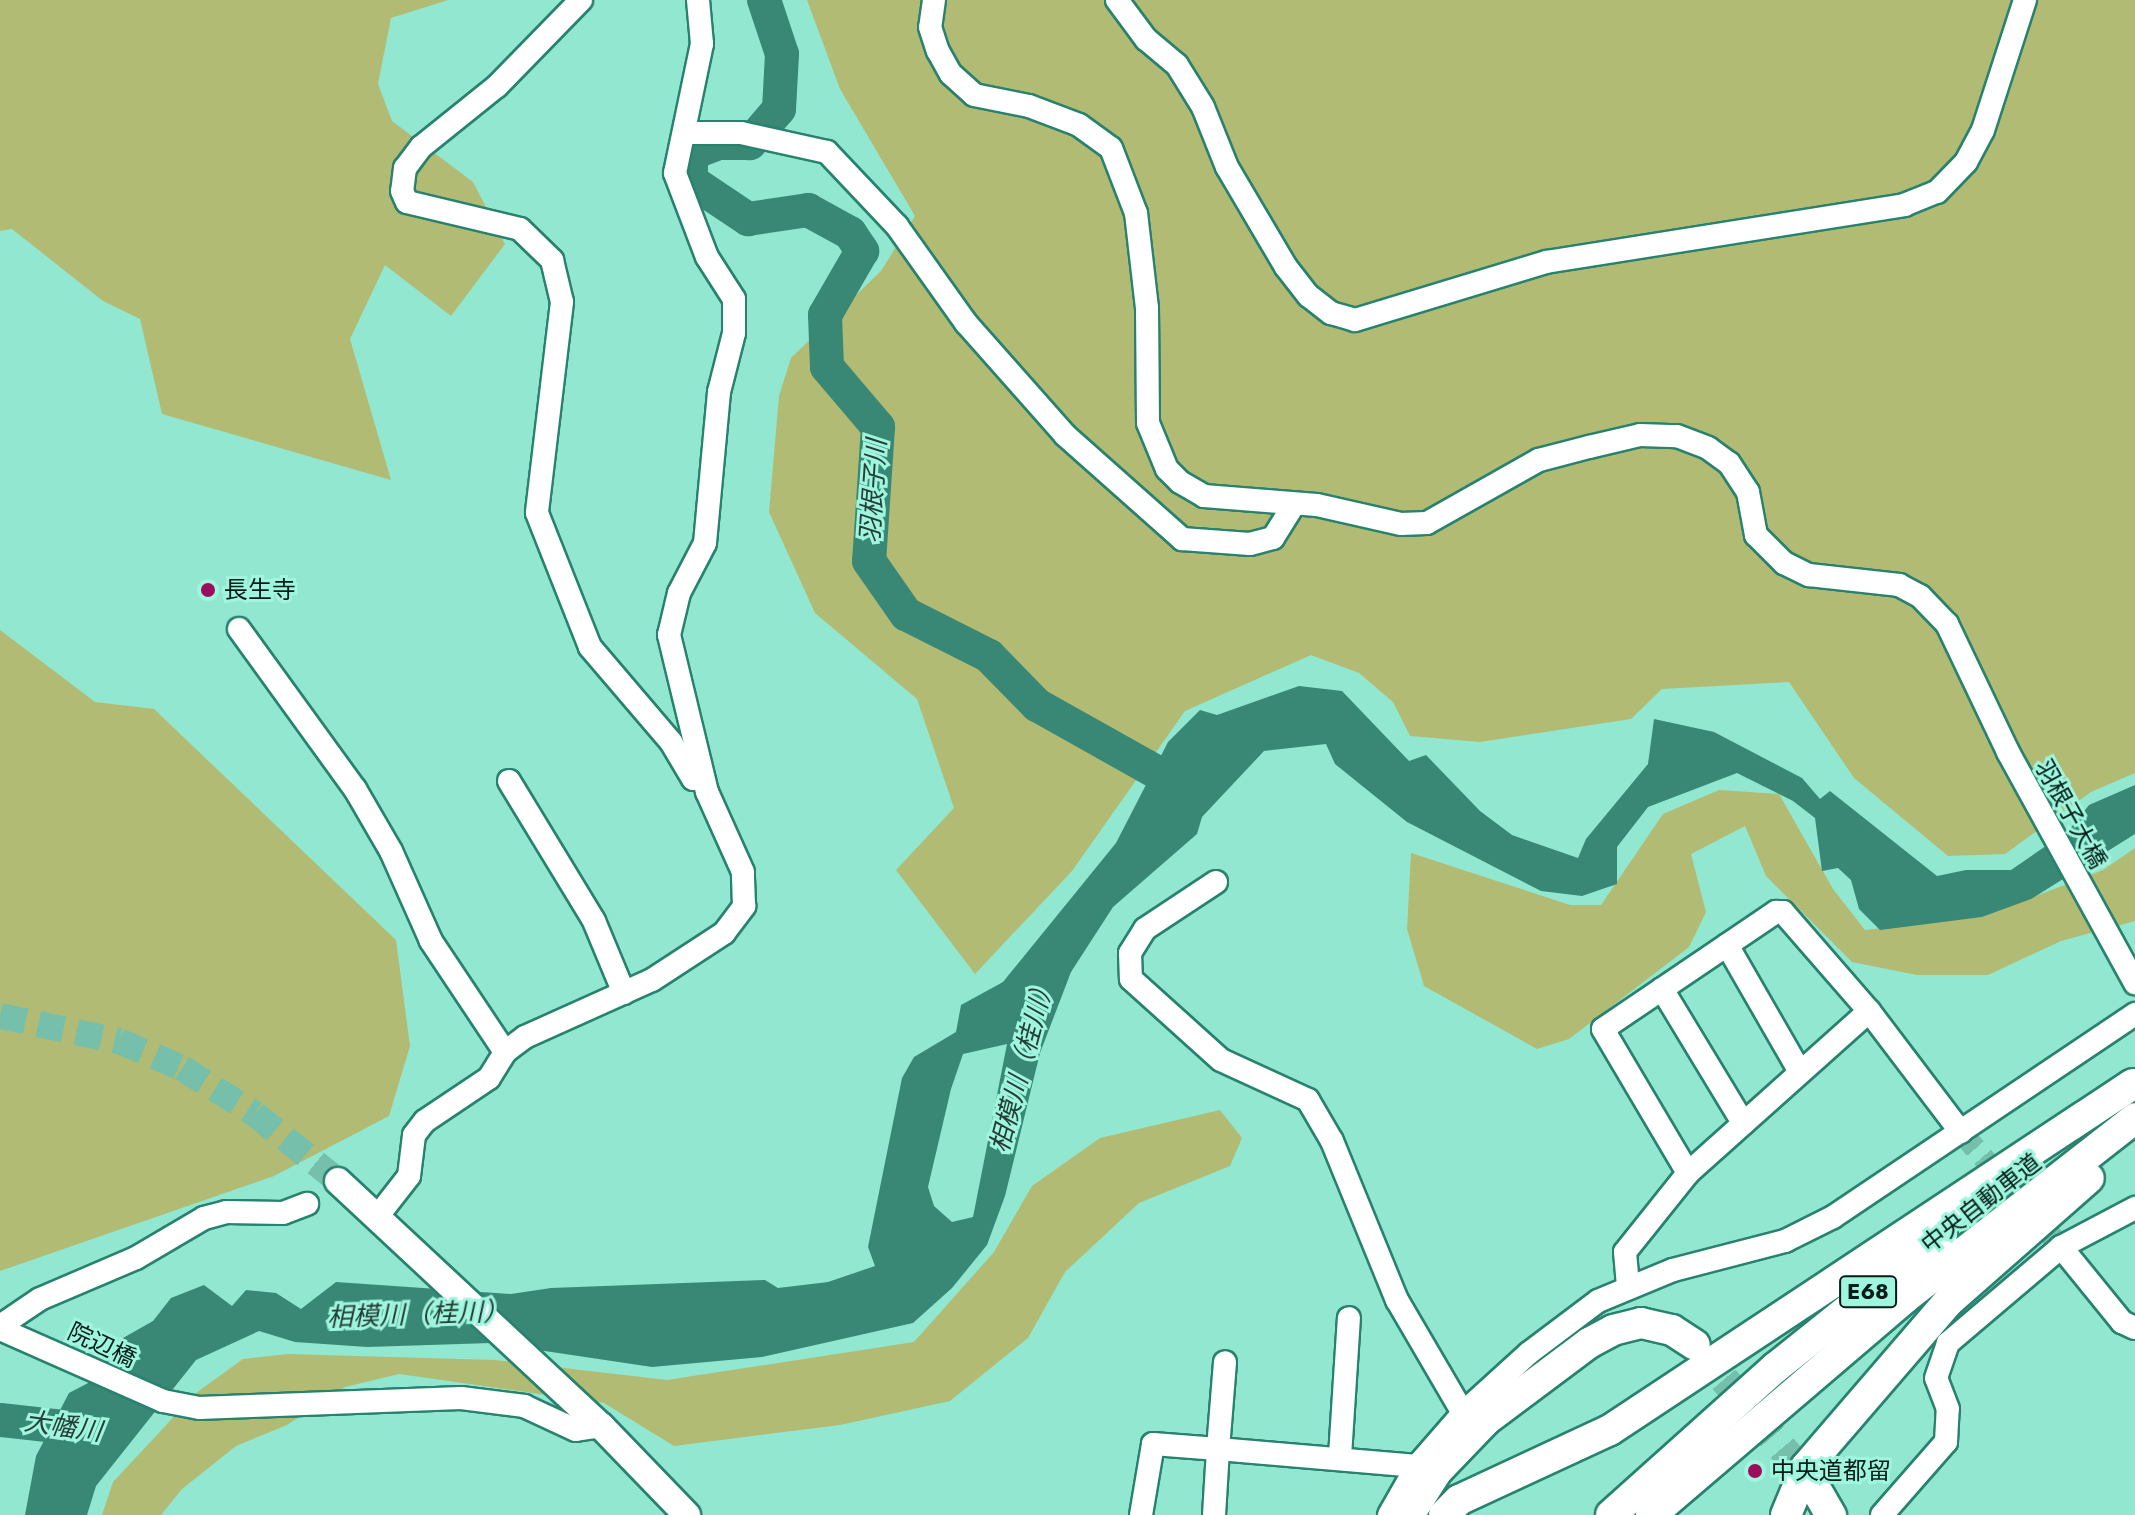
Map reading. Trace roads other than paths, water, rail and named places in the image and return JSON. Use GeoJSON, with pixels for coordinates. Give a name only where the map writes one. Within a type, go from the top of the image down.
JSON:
{"type":"FeatureCollection","features":[{"type":"Feature","properties":{"kind":"highway"},"geometry":{"type":"LineString","coordinates":[[1444,1515],[1459,1500],[1610,1430],[2134,1084]]}},
{"type":"Feature","properties":{"kind":"highway","name":"中央自動車道"},"geometry":{"type":"LineString","coordinates":[[1611,1515],[1775,1368],[2134,1084]]}},
{"type":"Feature","properties":{"kind":"highway","name":"中央自動車道"},"geometry":{"type":"LineString","coordinates":[[1651,1515],[1905,1298],[2135,1118]]}},
{"type":"Feature","properties":{"kind":"highway"},"geometry":{"type":"LineString","coordinates":[[1786,1515],[1806,1467],[1949,1301],[2135,1139]]}},
{"type":"Feature","properties":{"kind":"highway"},"geometry":{"type":"LineString","coordinates":[[1409,1515],[1437,1471],[1486,1420],[1589,1343],[1613,1330],[1641,1323],[1672,1330],[1695,1345]]}},
{"type":"Feature","properties":{"kind":"highway"},"geometry":{"type":"LineString","coordinates":[[1814,1486],[1831,1515]]}},
{"type":"Feature","properties":{"kind":"main road"},"geometry":{"type":"LineString","coordinates":[[338,1181],[575,1400],[687,1515]]}},
{"type":"Feature","properties":{"kind":"street"},"geometry":{"type":"LineString","coordinates":[[581,0],[497,86],[421,147],[405,168],[402,191],[407,202],[520,229],[552,260],[562,302],[537,513],[590,647],[671,742],[688,765],[699,799],[713,807]]}},
{"type":"Feature","properties":{"kind":"street"},"geometry":{"type":"LineString","coordinates":[[382,1222],[409,1176],[414,1135],[489,1078],[505,1052],[525,1037],[624,993],[724,933],[744,906],[743,872],[713,807],[688,728],[669,635],[679,593],[705,543],[719,392],[734,333],[734,299],[707,257],[681,198],[675,173],[687,133],[702,44],[698,0]]}},
{"type":"Feature","properties":{"kind":"street","name":"羽根子大橋"},"geometry":{"type":"LineString","coordinates":[[934,0],[930,27],[938,51],[951,74],[974,95],[1029,106],[1079,125],[1111,148],[1136,213],[1147,308],[1148,423],[1167,469],[1204,496],[1352,510],[1401,524],[1427,523],[1539,460],[1640,435],[1677,436],[1729,463],[1748,492],[1756,535],[1784,563],[1809,575],[1899,585],[1920,596],[1947,624],[2008,752],[2135,983]]}},
{"type":"Feature","properties":{"kind":"street"},"geometry":{"type":"LineString","coordinates":[[1117,0],[1146,39],[1177,65],[1203,107],[1261,233],[1309,296],[1331,313],[1355,320],[1377,316],[1505,274],[1597,254],[1871,211],[1937,192],[1966,162],[2003,81],[2025,0]]}},
{"type":"Feature","properties":{"kind":"street"},"geometry":{"type":"LineString","coordinates":[[687,133],[741,133],[827,152],[852,174],[897,226],[966,323],[1065,435],[1182,539],[1250,544],[1273,538],[1293,506]]}},
{"type":"Feature","properties":{"kind":"street"},"geometry":{"type":"LineString","coordinates":[[239,629],[355,789],[391,851],[431,941],[505,1052]]}},
{"type":"Feature","properties":{"kind":"street"},"geometry":{"type":"LineString","coordinates":[[509,781],[594,921],[624,993]]}},
{"type":"Feature","properties":{"kind":"street"},"geometry":{"type":"LineString","coordinates":[[1216,882],[1145,929],[1130,953],[1131,979],[1221,1060],[1308,1100],[1332,1141],[1397,1300],[1463,1413]]}},
{"type":"Feature","properties":{"kind":"street"},"geometry":{"type":"LineString","coordinates":[[1688,1173],[1603,1029],[1776,912],[1783,912],[1869,1011],[1961,1132]]}},
{"type":"Feature","properties":{"kind":"street"},"geometry":{"type":"LineString","coordinates":[[1727,945],[1800,1072]]}},
{"type":"Feature","properties":{"kind":"street"},"geometry":{"type":"LineString","coordinates":[[1662,989],[1743,1123]]}},
{"type":"Feature","properties":{"kind":"street"},"geometry":{"type":"LineString","coordinates":[[1628,1286],[1625,1252],[1688,1173],[1869,1011]]}},
{"type":"Feature","properties":{"kind":"street"},"geometry":{"type":"LineString","coordinates":[[1389,1515],[1417,1466],[1463,1413],[1529,1353],[1598,1301],[1628,1286],[1785,1241],[1833,1217],[2135,1014]]}},
{"type":"Feature","properties":{"kind":"street"},"geometry":{"type":"LineString","coordinates":[[7,1330],[40,1299],[136,1258],[204,1218],[226,1212],[283,1213],[307,1204]]}},
{"type":"Feature","properties":{"kind":"street"},"geometry":{"type":"LineString","coordinates":[[1882,1515],[1946,1442],[1948,1409],[1936,1378],[1948,1343],[2061,1247],[2135,1208]]}},
{"type":"Feature","properties":{"kind":"street"},"geometry":{"type":"LineString","coordinates":[[2061,1247],[2122,1322],[2135,1328]]}},
{"type":"Feature","properties":{"kind":"street"},"geometry":{"type":"LineString","coordinates":[[1340,1456],[1349,1318]]}},
{"type":"Feature","properties":{"kind":"street","name":"院辺橋"},"geometry":{"type":"LineString","coordinates":[[7,1330],[163,1401],[199,1408],[461,1398],[524,1406],[576,1430],[601,1426]]}},
{"type":"Feature","properties":{"kind":"street"},"geometry":{"type":"LineString","coordinates":[[1214,1515],[1225,1362]]}},
{"type":"Feature","properties":{"kind":"street"},"geometry":{"type":"LineString","coordinates":[[1141,1515],[1153,1444],[1340,1456],[1417,1466]]}},
{"type":"Feature","properties":{"kind":"water","name":"相模川（桂川）"},"geometry":{"type":"Polygon","coordinates":[[[1299,686],[1342,691],[1409,761],[1426,755],[1480,811],[1512,835],[1578,858],[1586,839],[1648,764],[1654,719],[1714,732],[1802,778],[1820,799],[1830,791],[1937,876],[1966,870],[2011,870],[2069,830],[2089,805],[2135,785],[2135,834],[2031,899],[1982,917],[1880,930],[1859,909],[1851,880],[1838,868],[1822,871],[1815,818],[1793,801],[1737,773],[1648,807],[1617,847],[1617,884],[1582,896],[1541,891],[1407,822],[1335,764],[1326,744],[1264,751],[1202,817],[1197,834],[1113,907],[1071,972],[1040,1053],[1005,1196],[987,1245],[952,1288],[913,1323],[762,1357],[652,1367],[491,1343],[367,1347],[295,1342],[259,1331],[196,1360],[96,1486],[87,1515],[25,1515],[36,1456],[69,1393],[90,1382],[123,1338],[153,1321],[171,1298],[204,1285],[232,1306],[246,1290],[276,1293],[301,1309],[336,1282],[511,1294],[551,1288],[765,1280],[778,1288],[828,1282],[875,1266],[868,1247],[902,1078],[914,1057],[956,1032],[961,1005],[1003,982],[1116,843],[1168,742],[1200,710],[1217,715],[1299,686]],[[1007,1044],[963,1054],[951,1089],[928,1187],[934,1206],[952,1222],[973,1217],[1007,1044]]]}},
{"type":"Feature","properties":{"kind":"waterway","name":"羽根子川"},"geometry":{"type":"LineString","coordinates":[[764,0],[782,54],[779,109],[750,143],[719,143],[691,154],[691,181],[748,219],[808,210],[850,233],[862,251],[825,315],[827,367],[878,427],[869,561],[906,614],[989,656],[1037,705],[1190,791]]}},
{"type":"Feature","properties":{"kind":"waterway","name":"大幡川"},"geometry":{"type":"LineString","coordinates":[[0,1420],[99,1431]]}},
{"type":"Feature","properties":{"kind":"tunnel"},"geometry":{"type":"LineString","coordinates":[[0,1016],[119,1041],[182,1068],[255,1114],[338,1181]]}},
{"type":"Feature","properties":{"kind":"tunnel"},"geometry":{"type":"LineString","coordinates":[[1961,1132],[2061,1247]]}},
{"type":"Feature","properties":{"kind":"tunnel"},"geometry":{"type":"LineString","coordinates":[[1695,1345],[1814,1486]]}},
{"type":"Feature","properties":{"kind":"place","name":"長生寺"},"geometry":{"type":"Point","coordinates":[208,590]}},
{"type":"Feature","properties":{"kind":"place","name":"中央道都留"},"geometry":{"type":"Point","coordinates":[1755,1471]}}]}
